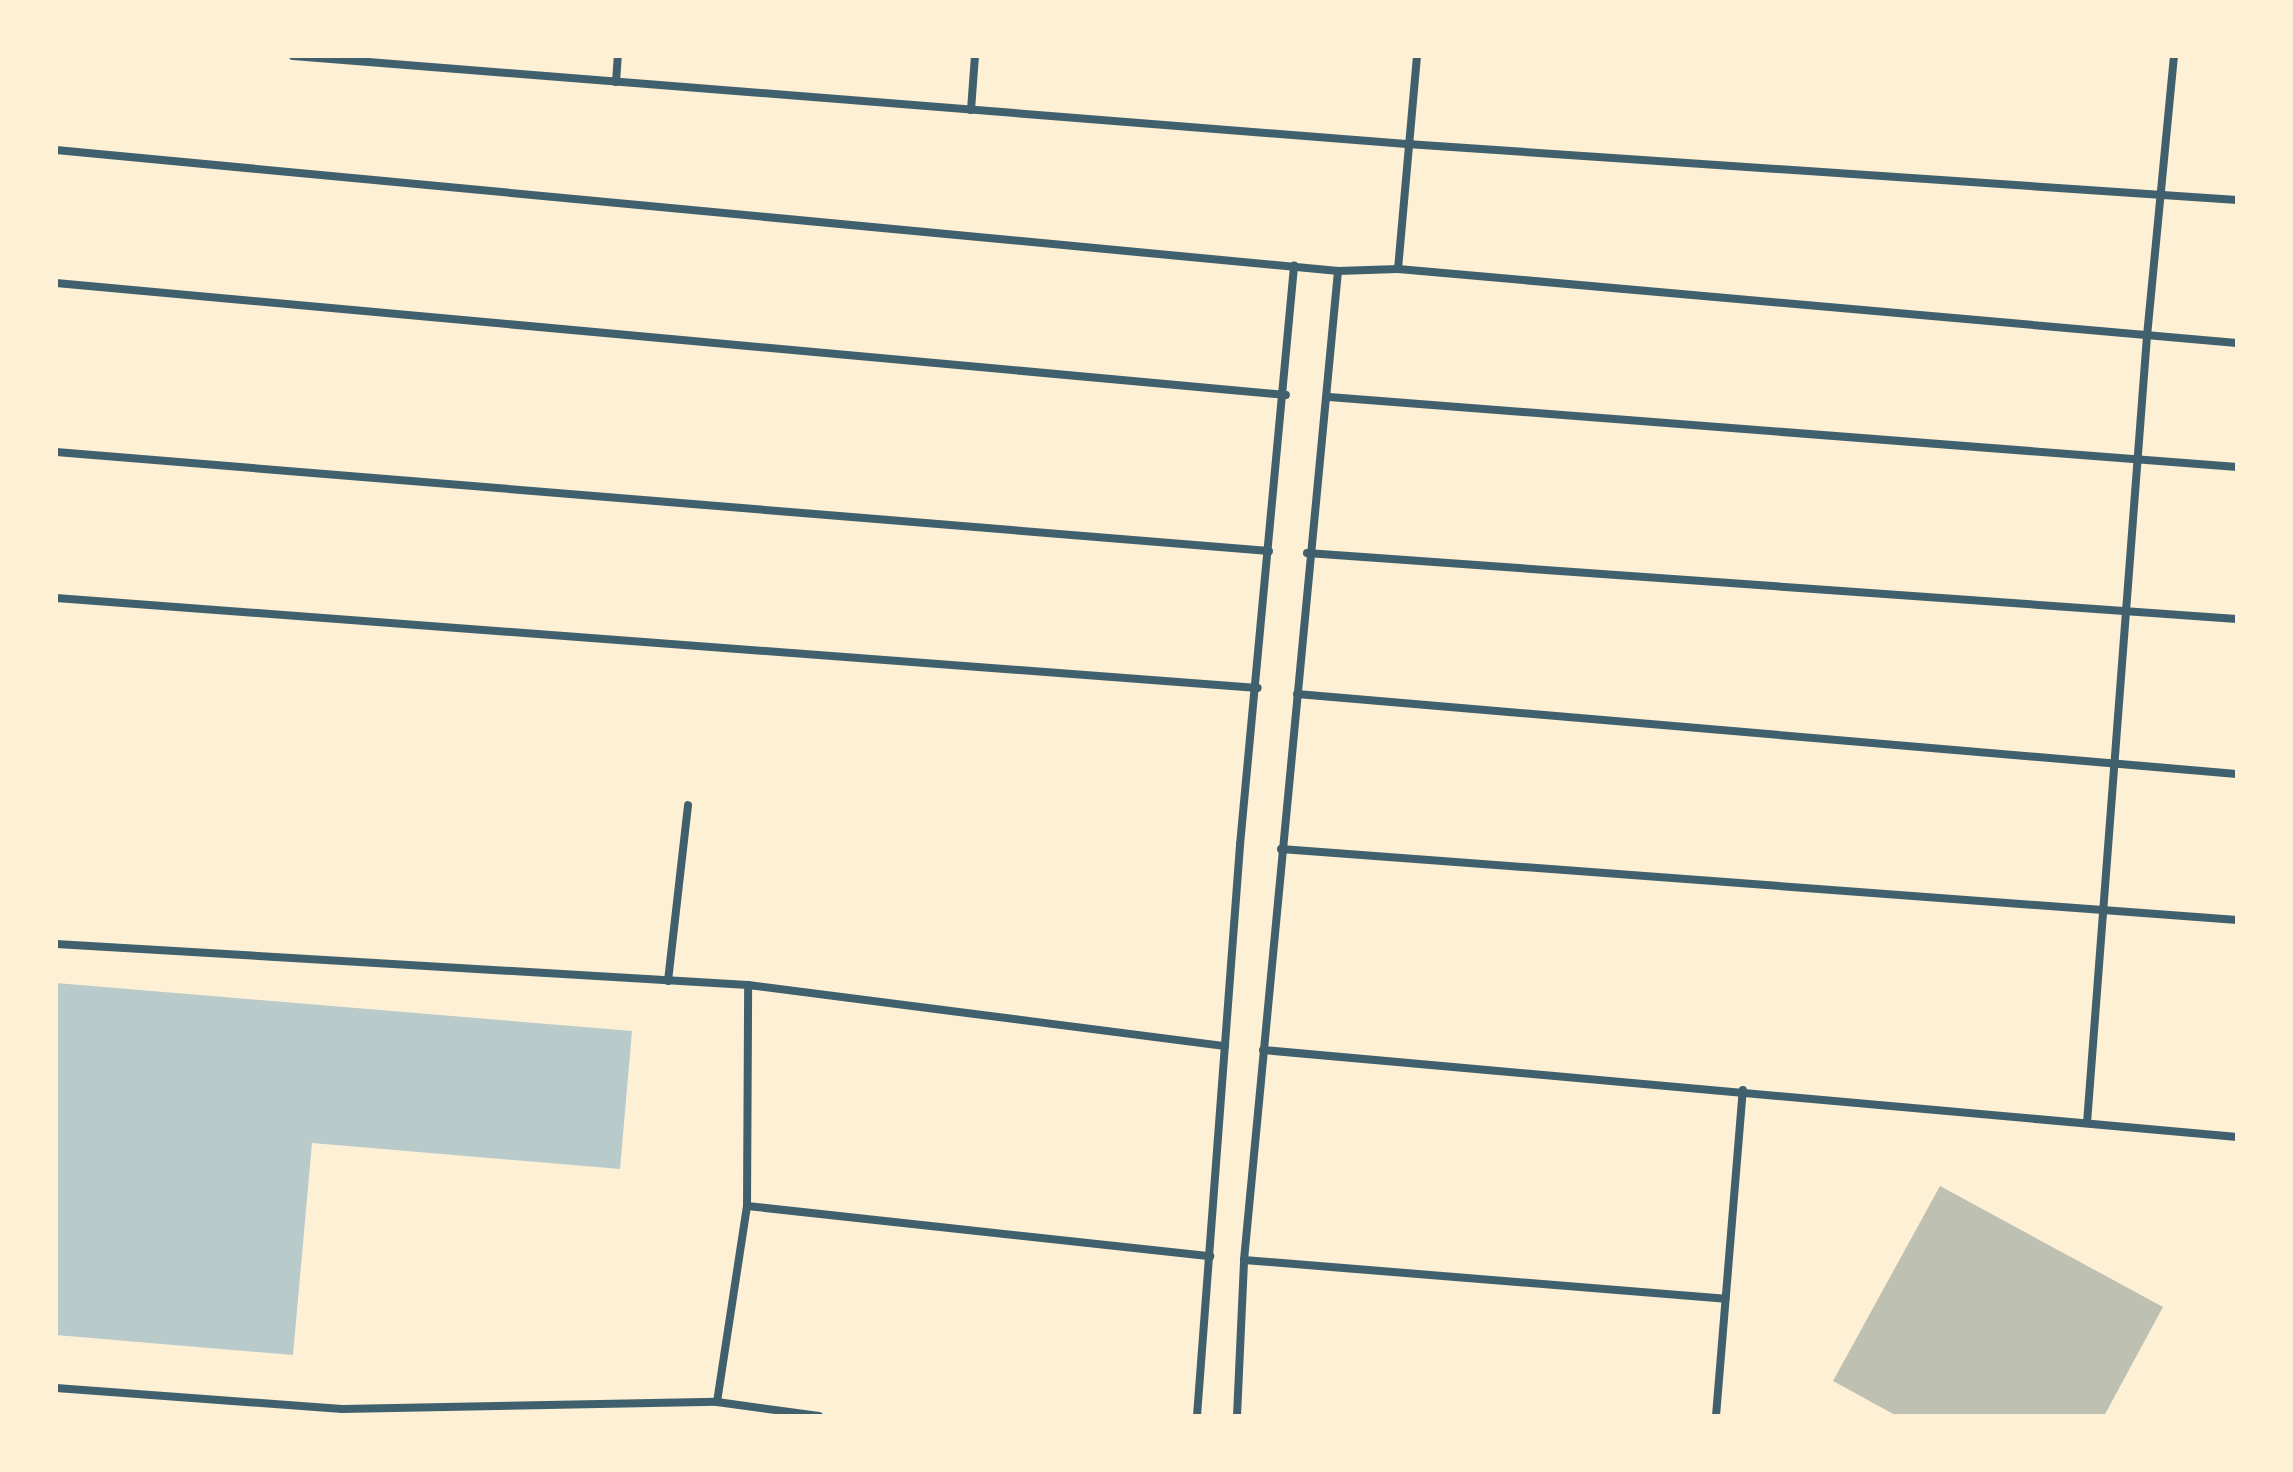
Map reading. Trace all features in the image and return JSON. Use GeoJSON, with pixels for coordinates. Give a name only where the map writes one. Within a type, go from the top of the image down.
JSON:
{"type":"FeatureCollection","features":[{"type":"Feature","properties":{"kind":"street"},"geometry":{"type":"LineString","coordinates":[[293,56],[1407,144],[2237,200]]}},
{"type":"Feature","properties":{"kind":"street"},"geometry":{"type":"LineString","coordinates":[[616,82],[618,56]]}},
{"type":"Feature","properties":{"kind":"street"},"geometry":{"type":"LineString","coordinates":[[971,110],[975,56]]}},
{"type":"Feature","properties":{"kind":"street"},"geometry":{"type":"LineString","coordinates":[[1398,269],[1417,56]]}},
{"type":"Feature","properties":{"kind":"street"},"geometry":{"type":"LineString","coordinates":[[2087,1123],[2147,336],[2174,56]]}},
{"type":"Feature","properties":{"kind":"street"},"geometry":{"type":"LineString","coordinates":[[56,150],[1338,271],[1398,269],[2237,343]]}},
{"type":"Feature","properties":{"kind":"street"},"geometry":{"type":"LineString","coordinates":[[1197,1416],[1225,1046],[1286,395],[1294,266]]}},
{"type":"Feature","properties":{"kind":"street"},"geometry":{"type":"LineString","coordinates":[[1237,1416],[1244,1260],[1297,694],[1307,553],[1329,397],[1338,271]]}},
{"type":"Feature","properties":{"kind":"street"},"geometry":{"type":"LineString","coordinates":[[56,283],[1286,395]]}},
{"type":"Feature","properties":{"kind":"street"},"geometry":{"type":"LineString","coordinates":[[1329,397],[2237,467]]}},
{"type":"Feature","properties":{"kind":"street"},"geometry":{"type":"LineString","coordinates":[[56,452],[1269,551]]}},
{"type":"Feature","properties":{"kind":"street"},"geometry":{"type":"LineString","coordinates":[[1307,553],[2237,619]]}},
{"type":"Feature","properties":{"kind":"street"},"geometry":{"type":"LineString","coordinates":[[56,598],[1258,688]]}},
{"type":"Feature","properties":{"kind":"street"},"geometry":{"type":"LineString","coordinates":[[1297,694],[2237,774]]}},
{"type":"Feature","properties":{"kind":"street"},"geometry":{"type":"LineString","coordinates":[[668,981],[688,805]]}},
{"type":"Feature","properties":{"kind":"street"},"geometry":{"type":"LineString","coordinates":[[1281,849],[2237,920]]}},
{"type":"Feature","properties":{"kind":"street"},"geometry":{"type":"LineString","coordinates":[[56,944],[748,985],[1225,1046]]}},
{"type":"Feature","properties":{"kind":"street"},"geometry":{"type":"LineString","coordinates":[[717,1402],[747,1206],[748,985]]}},
{"type":"Feature","properties":{"kind":"street"},"geometry":{"type":"LineString","coordinates":[[1263,1050],[1743,1090],[2237,1137]]}},
{"type":"Feature","properties":{"kind":"street"},"geometry":{"type":"LineString","coordinates":[[1716,1416],[1743,1090]]}},
{"type":"Feature","properties":{"kind":"street"},"geometry":{"type":"LineString","coordinates":[[747,1206],[1210,1256]]}},
{"type":"Feature","properties":{"kind":"street"},"geometry":{"type":"LineString","coordinates":[[1244,1260],[1725,1299]]}},
{"type":"Feature","properties":{"kind":"street"},"geometry":{"type":"LineString","coordinates":[[56,1388],[342,1409],[717,1402],[819,1416]]}},
{"type":"Feature","properties":{"kind":"shaded area"},"geometry":{"type":"Polygon","coordinates":[[[56,983],[632,1031],[620,1169],[312,1143],[293,1355],[56,1335],[56,983]]]}},
{"type":"Feature","properties":{"kind":"building"},"geometry":{"type":"Polygon","coordinates":[[[1940,1186],[2163,1307],[2104,1416],[1897,1416],[1833,1381],[1940,1186]]]}}]}
